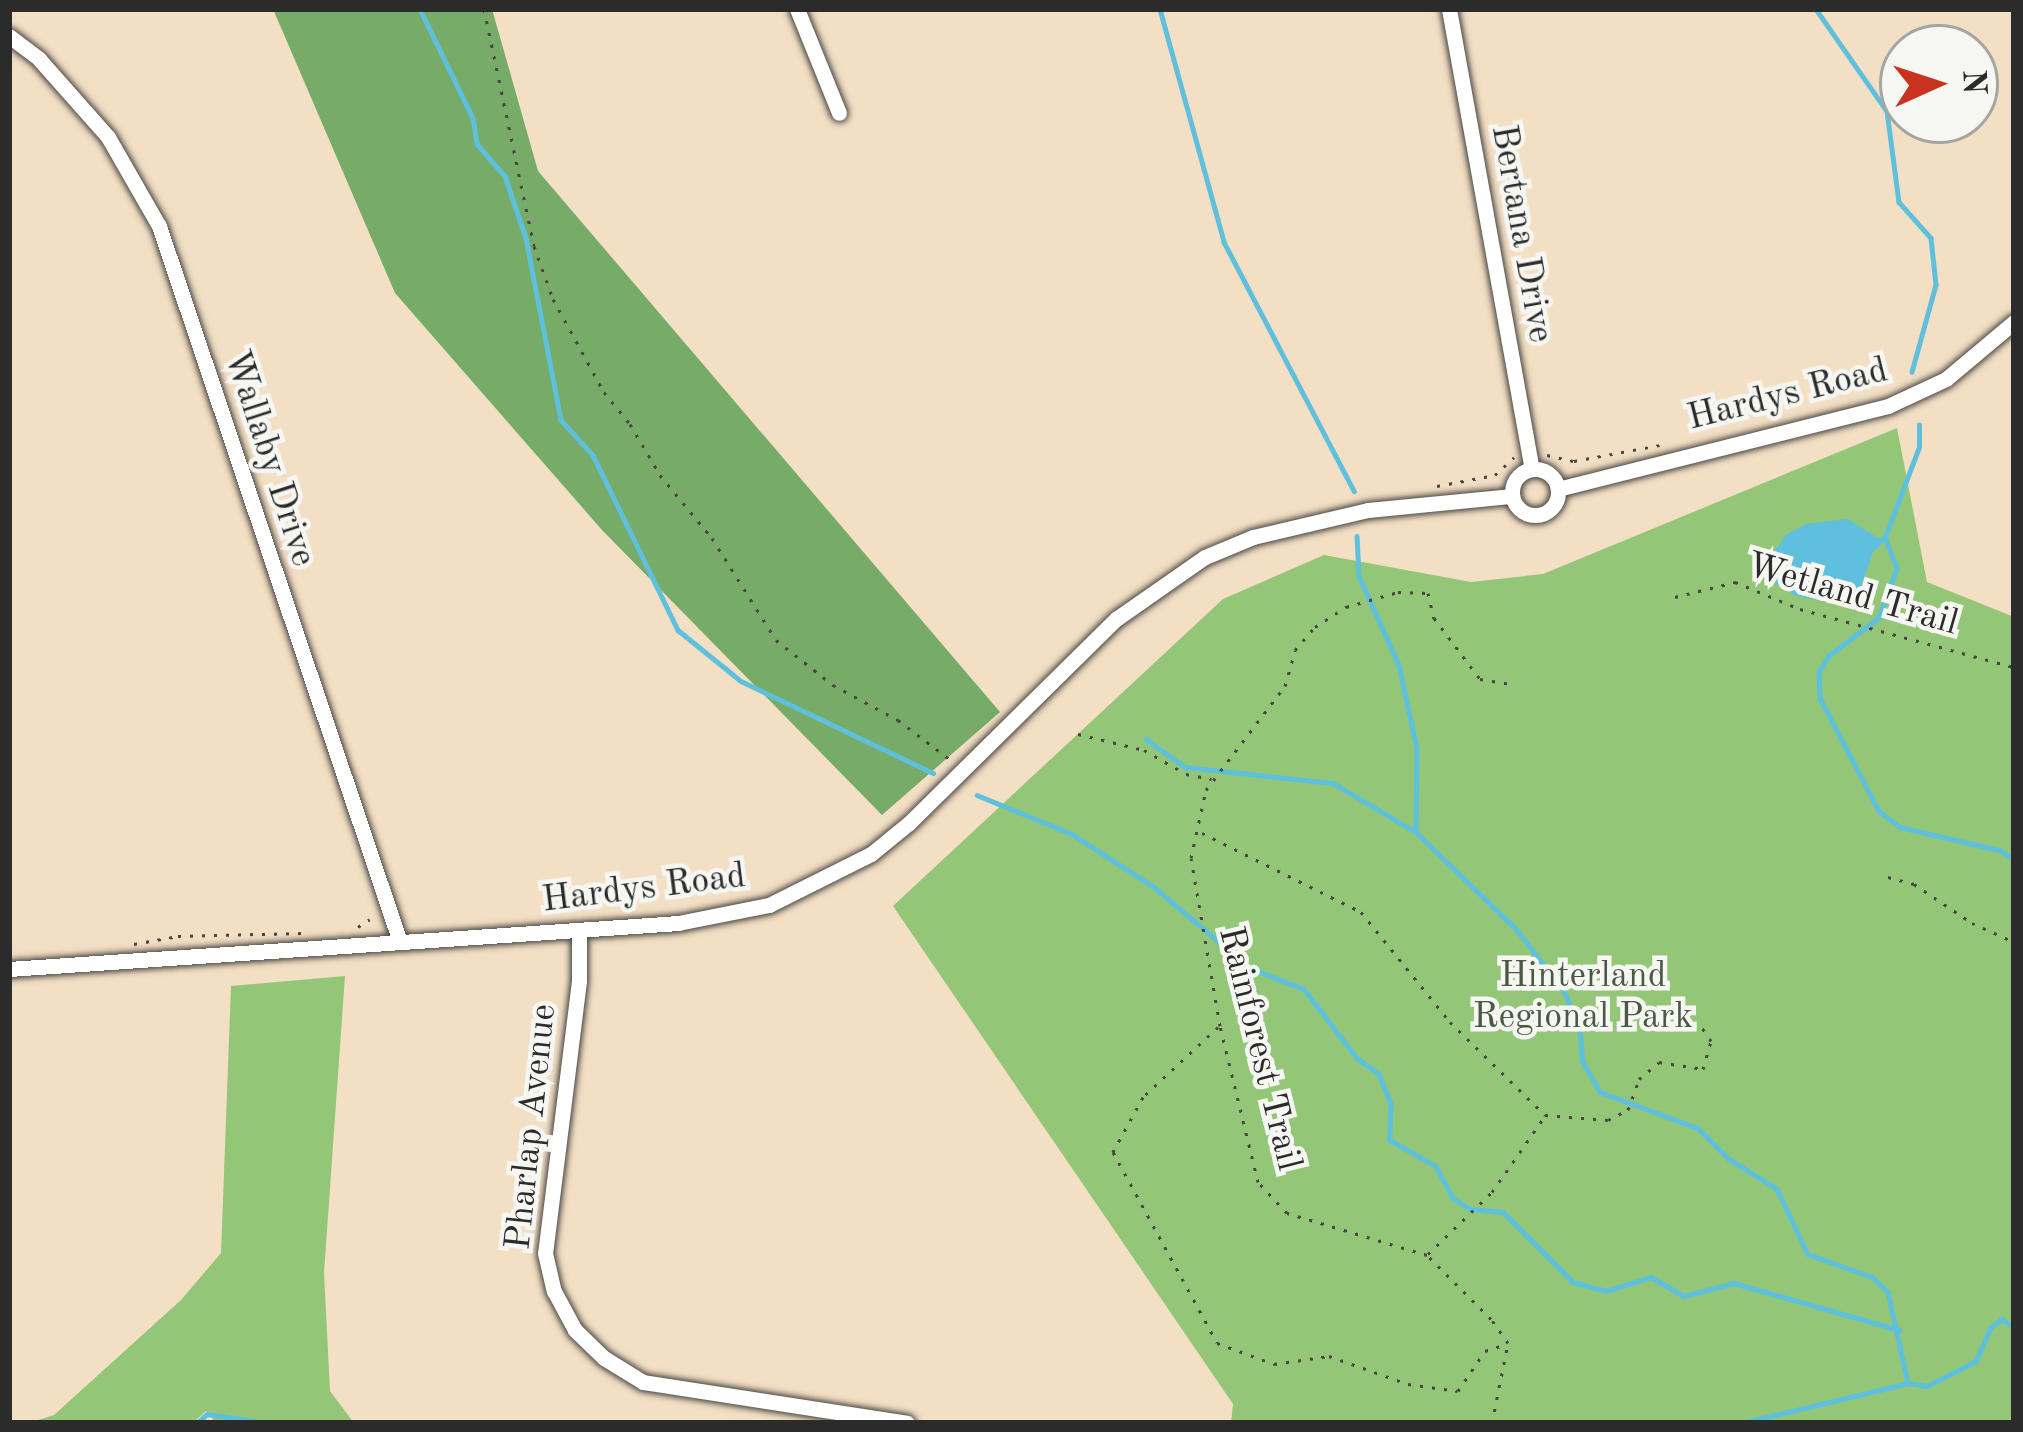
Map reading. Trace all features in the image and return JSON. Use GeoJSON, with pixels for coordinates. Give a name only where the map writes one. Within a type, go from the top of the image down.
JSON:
{"type":"FeatureCollection","features":[{"type":"Feature","properties":{"kind":"street"},"geometry":{"type":"LineString","coordinates":[[797,9],[839,113]]}},
{"type":"Feature","properties":{"kind":"street","name":"Bertana Drive"},"geometry":{"type":"LineString","coordinates":[[1449,9],[1532,469]]}},
{"type":"Feature","properties":{"kind":"street","name":"Wallaby Drive"},"geometry":{"type":"LineString","coordinates":[[9,36],[39,59],[108,137],[159,226],[400,942]]}},
{"type":"Feature","properties":{"kind":"street","name":"Hardys Road"},"geometry":{"type":"LineString","coordinates":[[1558,489],[1888,406],[1946,379],[2014,322]]}},
{"type":"Feature","properties":{"kind":"street"},"geometry":{"type":"LineString","coordinates":[[1532,469],[1548,474],[1558,489],[1554,505],[1540,515],[1522,512],[1512,496],[1518,476],[1532,469]]}},
{"type":"Feature","properties":{"kind":"street","name":"Hardys Road"},"geometry":{"type":"LineString","coordinates":[[9,969],[579,931],[727,917],[769,905],[871,854],[1116,619],[1205,557],[1253,537],[1368,510],[1512,496]]}},
{"type":"Feature","properties":{"kind":"street","name":"Pharlap Avenue"},"geometry":{"type":"LineString","coordinates":[[579,931],[579,981],[545,1253],[554,1291],[575,1330],[604,1358],[643,1382],[907,1423]]}},
{"type":"Feature","properties":{"kind":"path"},"geometry":{"type":"LineString","coordinates":[[484,9],[534,246],[553,299],[604,392],[631,424],[660,476],[712,538],[776,640],[833,685],[910,728],[958,766],[941,773]]}},
{"type":"Feature","properties":{"kind":"path"},"geometry":{"type":"LineString","coordinates":[[1540,444],[1549,457],[1562,461],[1664,445]]}},
{"type":"Feature","properties":{"kind":"path"},"geometry":{"type":"LineString","coordinates":[[1420,489],[1504,472],[1514,448]]}},
{"type":"Feature","properties":{"kind":"path","name":"Wetland Trail"},"geometry":{"type":"LineString","coordinates":[[1676,597],[1735,582],[1800,609],[2014,668]]}},
{"type":"Feature","properties":{"kind":"path"},"geometry":{"type":"LineString","coordinates":[[1078,734],[1144,750],[1186,774],[1214,779],[1285,686],[1295,650],[1315,627],[1346,607],[1398,592],[1428,593],[1434,618],[1480,679],[1513,684]]}},
{"type":"Feature","properties":{"kind":"path","name":"Rainforest Trail"},"geometry":{"type":"LineString","coordinates":[[1214,779],[1206,790],[1201,832],[1191,859],[1220,1026],[1258,1182],[1287,1214],[1426,1255]]}},
{"type":"Feature","properties":{"kind":"path"},"geometry":{"type":"LineString","coordinates":[[1201,832],[1361,912],[1450,1022],[1546,1115],[1608,1120],[1628,1110],[1639,1079],[1659,1062],[1703,1069],[1712,1041],[1699,1023]]}},
{"type":"Feature","properties":{"kind":"path"},"geometry":{"type":"LineString","coordinates":[[1888,878],[1914,884],[1972,922],[2014,942]]}},
{"type":"Feature","properties":{"kind":"path"},"geometry":{"type":"LineString","coordinates":[[1220,1026],[1143,1097],[1113,1152],[1217,1343],[1274,1364],[1329,1357],[1408,1384],[1458,1391],[1485,1351],[1508,1343]]}},
{"type":"Feature","properties":{"kind":"path"},"geometry":{"type":"LineString","coordinates":[[1508,1343],[1426,1255],[1492,1192],[1546,1115]]}},
{"type":"Feature","properties":{"kind":"path"},"geometry":{"type":"LineString","coordinates":[[1492,1423],[1508,1343]]}},
{"type":"Feature","properties":{"kind":"green space"},"geometry":{"type":"Polygon","coordinates":[[[273,9],[492,9],[538,171],[1000,712],[882,815],[602,530],[395,293],[273,9]]]}},
{"type":"Feature","properties":{"kind":"green space","name":"Hinterland Regional Park"},"geometry":{"type":"Polygon","coordinates":[[[1897,428],[1927,582],[2014,617],[2014,1423],[1231,1423],[1233,1404],[893,906],[1223,599],[1324,555],[1471,582],[1543,574],[1897,428]]]}},
{"type":"Feature","properties":{"kind":"green space"},"geometry":{"type":"Polygon","coordinates":[[[345,976],[324,1273],[330,1391],[354,1423],[216,1423],[206,1411],[193,1423],[29,1423],[54,1415],[181,1300],[221,1253],[231,986],[345,976]]]}},
{"type":"Feature","properties":{"kind":"water"},"geometry":{"type":"Polygon","coordinates":[[[1848,519],[1884,542],[1873,552],[1860,590],[1826,601],[1796,596],[1770,580],[1766,563],[1786,535],[1806,524],[1848,519]]]}},
{"type":"Feature","properties":{"kind":"waterway"},"geometry":{"type":"LineString","coordinates":[[420,9],[473,118],[477,144],[505,176],[526,238],[561,420],[593,455],[678,630],[741,681],[933,773]]}},
{"type":"Feature","properties":{"kind":"waterway"},"geometry":{"type":"LineString","coordinates":[[1160,9],[1224,242],[1354,491]]}},
{"type":"Feature","properties":{"kind":"waterway"},"geometry":{"type":"LineString","coordinates":[[1816,9],[1887,111],[1899,202],[1931,238],[1936,285],[1912,372]]}},
{"type":"Feature","properties":{"kind":"waterway"},"geometry":{"type":"LineString","coordinates":[[1876,542],[1885,537],[1919,447],[1919,425]]}},
{"type":"Feature","properties":{"kind":"waterway"},"geometry":{"type":"LineString","coordinates":[[1357,536],[1359,576],[1399,665],[1417,749],[1416,832]]}},
{"type":"Feature","properties":{"kind":"waterway"},"geometry":{"type":"LineString","coordinates":[[1885,537],[1897,569],[1879,618],[1829,656],[1819,672],[1820,698],[1879,811],[1900,827],[1999,850],[2014,859]]}},
{"type":"Feature","properties":{"kind":"waterway"},"geometry":{"type":"LineString","coordinates":[[1146,739],[1185,767],[1333,783],[1416,832],[1517,930],[1564,991],[1580,1029],[1583,1062],[1600,1092],[1698,1128],[1729,1159],[1777,1189],[1808,1254],[1872,1277],[1888,1292],[1908,1383]]}},
{"type":"Feature","properties":{"kind":"waterway"},"geometry":{"type":"LineString","coordinates":[[977,795],[1072,834],[1154,887],[1250,968],[1304,989],[1357,1058],[1379,1074],[1391,1104],[1390,1140],[1436,1166],[1453,1198],[1470,1209],[1503,1212],[1573,1282],[1606,1291],[1651,1277],[1684,1296],[1734,1283],[1899,1330]]}},
{"type":"Feature","properties":{"kind":"waterway"},"geometry":{"type":"LineString","coordinates":[[1742,1423],[1908,1383],[1927,1386],[1976,1361],[1990,1328],[2002,1319],[2014,1327]]}},
{"type":"Feature","properties":{"kind":"waterway"},"geometry":{"type":"LineString","coordinates":[[197,1423],[207,1414],[267,1423]]}}]}
